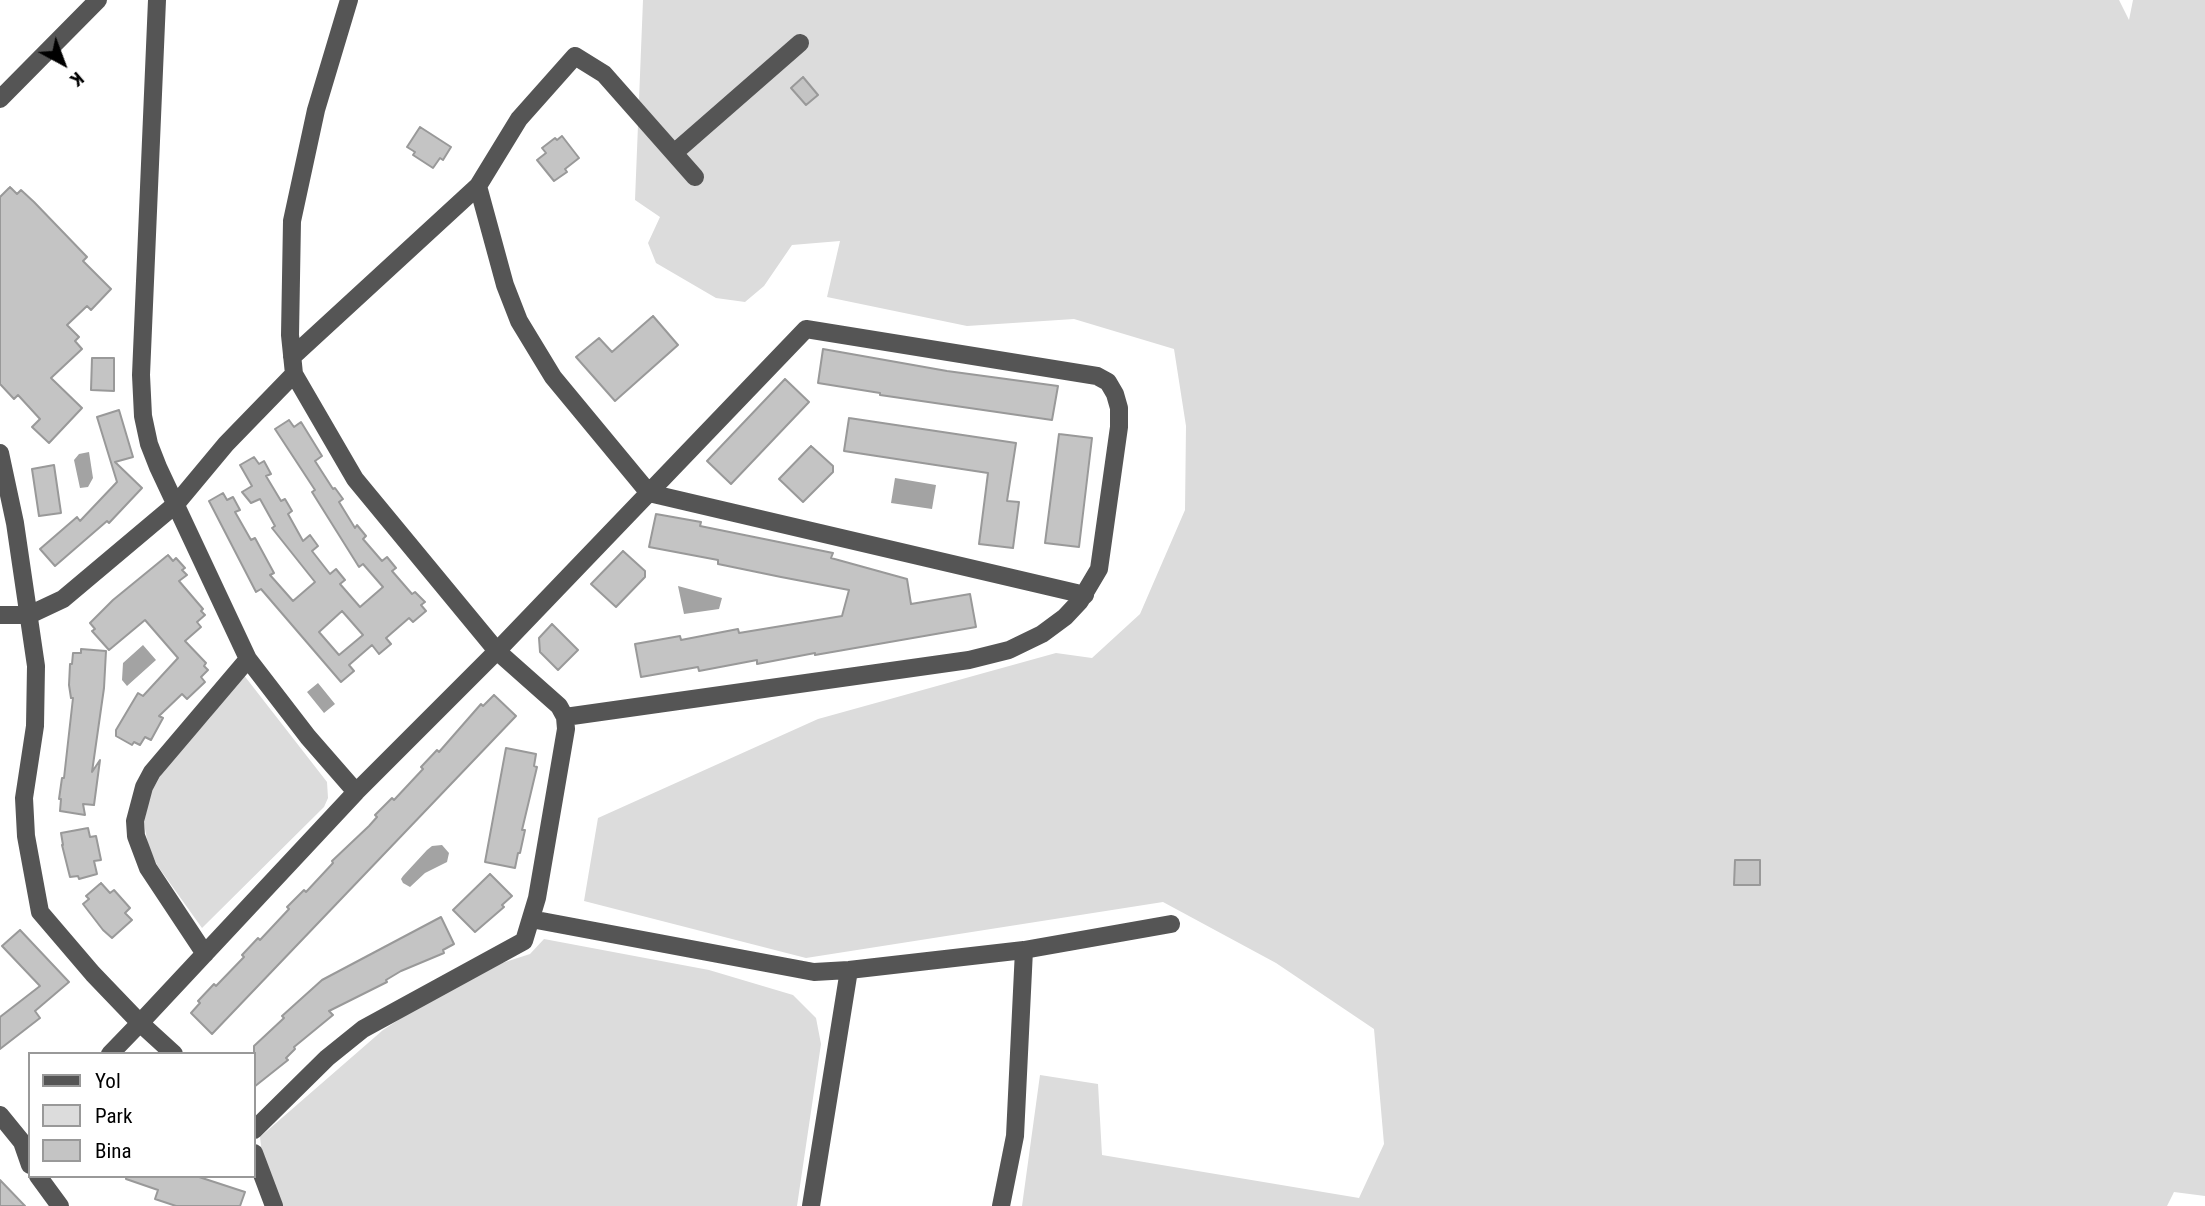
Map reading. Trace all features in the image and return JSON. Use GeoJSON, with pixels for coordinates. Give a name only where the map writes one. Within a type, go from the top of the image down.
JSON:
{"type":"FeatureCollection","features":[{"type":"Feature","properties":{"kind":"street"},"geometry":{"type":"LineString","coordinates":[[0,99],[98,0]]}},
{"type":"Feature","properties":{"kind":"street"},"geometry":{"type":"LineString","coordinates":[[157,0],[141,395],[149,444],[248,659],[308,737],[356,792]]}},
{"type":"Feature","properties":{"kind":"street"},"geometry":{"type":"LineString","coordinates":[[256,1128],[347,1041],[383,1017],[524,940],[537,898],[566,729],[565,717],[559,706],[497,651],[355,479],[293,366],[290,335],[292,221],[316,110],[349,0]]}},
{"type":"Feature","properties":{"kind":"street"},"geometry":{"type":"LineString","coordinates":[[674,153],[800,43]]}},
{"type":"Feature","properties":{"kind":"street"},"geometry":{"type":"LineString","coordinates":[[0,615],[29,615],[63,599],[176,504],[293,366],[478,186],[519,119],[575,56],[604,74],[695,177]]}},
{"type":"Feature","properties":{"kind":"street"},"geometry":{"type":"LineString","coordinates":[[478,186],[505,285],[520,321],[554,377],[649,493],[1085,595]]}},
{"type":"Feature","properties":{"kind":"street"},"geometry":{"type":"LineString","coordinates":[[112,1052],[356,792],[497,651],[806,330],[1097,376],[1108,382],[1119,408],[1119,427],[1099,569],[1085,595],[1065,617],[1042,634],[1009,650],[969,660],[565,717]]}},
{"type":"Feature","properties":{"kind":"street"},"geometry":{"type":"LineString","coordinates":[[0,453],[35,645],[35,726],[24,798],[26,836],[40,912],[93,974],[172,1052]]}},
{"type":"Feature","properties":{"kind":"street"},"geometry":{"type":"LineString","coordinates":[[205,954],[148,868],[136,836],[135,821],[144,787],[152,772],[248,659]]}},
{"type":"Feature","properties":{"kind":"street"},"geometry":{"type":"LineString","coordinates":[[531,919],[814,972],[1024,950],[1171,924]]}},
{"type":"Feature","properties":{"kind":"street"},"geometry":{"type":"LineString","coordinates":[[1001,1206],[1009,1179],[1015,1136],[1024,950]]}},
{"type":"Feature","properties":{"kind":"street"},"geometry":{"type":"LineString","coordinates":[[811,1206],[849,970]]}},
{"type":"Feature","properties":{"kind":"street"},"geometry":{"type":"LineString","coordinates":[[0,1115],[26,1138]]}},
{"type":"Feature","properties":{"kind":"street"},"geometry":{"type":"LineString","coordinates":[[256,1158],[274,1206]]}},
{"type":"Feature","properties":{"kind":"street"},"geometry":{"type":"LineString","coordinates":[[39,1178],[60,1206]]}},
{"type":"Feature","properties":{"kind":"green space"},"geometry":{"type":"Polygon","coordinates":[[[643,0],[2119,0],[2129,20],[2133,0],[2205,0],[2205,1196],[2174,1192],[2167,1206],[1022,1206],[1040,1075],[1098,1084],[1102,1155],[1359,1198],[1384,1144],[1374,1029],[1276,963],[1163,902],[806,958],[584,901],[598,818],[818,719],[1056,653],[1092,658],[1140,614],[1185,510],[1186,426],[1174,349],[1074,319],[967,326],[827,297],[840,241],[792,245],[764,286],[745,302],[716,298],[656,263],[648,243],[660,217],[635,200],[643,0]]]}},
{"type":"Feature","properties":{"kind":"green space"},"geometry":{"type":"Polygon","coordinates":[[[243,674],[327,782],[328,798],[324,807],[202,928],[157,865],[148,845],[144,823],[150,794],[168,763],[209,719],[243,674]]]}},
{"type":"Feature","properties":{"kind":"green space"},"geometry":{"type":"Polygon","coordinates":[[[544,939],[709,970],[793,995],[816,1018],[821,1044],[797,1206],[280,1206],[263,1162],[260,1137],[383,1030],[432,998],[499,964],[530,954],[544,939]]]}},
{"type":"Feature","properties":{"kind":"shaded area"},"geometry":{"type":"Polygon","coordinates":[[[89,452],[93,478],[88,487],[80,488],[74,460],[79,454],[89,452]]]}},
{"type":"Feature","properties":{"kind":"shaded area"},"geometry":{"type":"Polygon","coordinates":[[[895,478],[936,485],[932,509],[891,503],[895,478]]]}},
{"type":"Feature","properties":{"kind":"shaded area"},"geometry":{"type":"Polygon","coordinates":[[[678,586],[722,598],[719,609],[684,614],[678,586]]]}},
{"type":"Feature","properties":{"kind":"shaded area"},"geometry":{"type":"Polygon","coordinates":[[[143,645],[156,660],[127,686],[122,680],[123,663],[143,645]]]}},
{"type":"Feature","properties":{"kind":"shaded area"},"geometry":{"type":"Polygon","coordinates":[[[318,683],[335,704],[324,713],[307,692],[318,683]]]}},
{"type":"Feature","properties":{"kind":"shaded area"},"geometry":{"type":"Polygon","coordinates":[[[442,845],[449,853],[447,862],[425,873],[410,887],[403,883],[403,876],[427,850],[432,846],[442,845]]]}},
{"type":"Feature","properties":{"kind":"building"},"geometry":{"type":"Polygon","coordinates":[[[803,77],[818,95],[806,105],[791,88],[803,77]]]}},
{"type":"Feature","properties":{"kind":"building"},"geometry":{"type":"Polygon","coordinates":[[[420,127],[451,147],[443,160],[440,158],[433,168],[413,155],[415,152],[407,147],[420,127]]]}},
{"type":"Feature","properties":{"kind":"building"},"geometry":{"type":"Polygon","coordinates":[[[562,136],[579,158],[565,169],[567,172],[554,181],[537,160],[546,153],[542,148],[562,136]]]}},
{"type":"Feature","properties":{"kind":"building"},"geometry":{"type":"Polygon","coordinates":[[[10,187],[17,194],[21,190],[34,202],[87,257],[83,261],[111,289],[91,310],[87,306],[67,325],[79,337],[75,341],[82,349],[51,378],[82,408],[49,443],[32,427],[40,419],[18,395],[14,399],[0,384],[0,197],[10,187]]]}},
{"type":"Feature","properties":{"kind":"building"},"geometry":{"type":"Polygon","coordinates":[[[653,316],[678,345],[615,401],[576,357],[599,338],[612,352],[653,316]]]}},
{"type":"Feature","properties":{"kind":"building"},"geometry":{"type":"Polygon","coordinates":[[[823,349],[947,371],[1058,386],[1052,420],[880,395],[818,383],[823,349]]]}},
{"type":"Feature","properties":{"kind":"building"},"geometry":{"type":"Polygon","coordinates":[[[92,358],[114,358],[114,391],[91,390],[92,358]]]}},
{"type":"Feature","properties":{"kind":"building"},"geometry":{"type":"Polygon","coordinates":[[[785,379],[809,402],[731,484],[707,461],[785,379]]]}},
{"type":"Feature","properties":{"kind":"building"},"geometry":{"type":"Polygon","coordinates":[[[119,410],[133,457],[115,462],[142,488],[109,523],[107,521],[55,566],[40,549],[77,517],[80,521],[117,482],[97,417],[119,410]]]}},
{"type":"Feature","properties":{"kind":"building"},"geometry":{"type":"Polygon","coordinates":[[[849,418],[1016,443],[1007,501],[1019,502],[1013,548],[979,544],[988,473],[844,451],[849,418]]]}},
{"type":"Feature","properties":{"kind":"building"},"geometry":{"type":"Polygon","coordinates":[[[289,420],[294,427],[301,422],[322,456],[315,461],[333,489],[335,488],[343,499],[339,502],[355,528],[357,525],[366,536],[363,539],[382,561],[387,557],[396,568],[392,571],[412,594],[415,592],[425,602],[421,605],[426,611],[413,622],[409,618],[386,638],[391,644],[379,654],[372,645],[349,665],[354,671],[341,682],[261,589],[256,592],[209,501],[223,493],[227,500],[233,497],[240,510],[235,512],[251,540],[255,538],[274,573],[270,575],[293,601],[315,582],[272,528],[275,526],[260,499],[251,503],[242,492],[252,486],[240,465],[254,457],[259,464],[264,461],[271,474],[266,476],[281,501],[285,499],[292,511],[288,514],[303,541],[310,535],[318,546],[312,551],[330,574],[336,569],[345,580],[340,584],[360,607],[383,587],[363,564],[359,567],[312,492],[315,490],[275,429],[289,420]],[[342,611],[319,632],[339,655],[363,635],[342,611]]]}},
{"type":"Feature","properties":{"kind":"building"},"geometry":{"type":"Polygon","coordinates":[[[1059,434],[1092,438],[1079,547],[1045,543],[1059,434]]]}},
{"type":"Feature","properties":{"kind":"building"},"geometry":{"type":"Polygon","coordinates":[[[811,446],[833,466],[833,472],[803,502],[779,479],[811,446]]]}},
{"type":"Feature","properties":{"kind":"building"},"geometry":{"type":"Polygon","coordinates":[[[54,465],[61,513],[39,516],[32,469],[54,465]]]}},
{"type":"Feature","properties":{"kind":"building"},"geometry":{"type":"Polygon","coordinates":[[[656,514],[701,522],[700,526],[833,553],[831,558],[907,579],[911,604],[970,594],[976,627],[757,664],[757,660],[699,671],[698,667],[641,677],[635,644],[680,636],[681,640],[738,629],[739,633],[842,616],[849,590],[718,564],[718,560],[649,547],[656,514]]]}},
{"type":"Feature","properties":{"kind":"building"},"geometry":{"type":"Polygon","coordinates":[[[623,551],[645,571],[645,577],[616,607],[591,584],[623,551]]]}},
{"type":"Feature","properties":{"kind":"building"},"geometry":{"type":"Polygon","coordinates":[[[168,555],[173,561],[176,558],[185,568],[182,570],[187,575],[179,581],[203,609],[201,611],[205,615],[197,622],[201,627],[185,641],[206,663],[204,666],[208,670],[201,677],[205,682],[187,699],[182,694],[159,716],[163,718],[151,740],[145,737],[140,745],[134,742],[132,745],[116,736],[116,730],[138,693],[143,696],[178,658],[145,620],[109,650],[92,631],[95,629],[90,623],[113,600],[168,555]]]}},
{"type":"Feature","properties":{"kind":"building"},"geometry":{"type":"Polygon","coordinates":[[[552,624],[578,650],[558,670],[540,652],[539,638],[552,624]]]}},
{"type":"Feature","properties":{"kind":"building"},"geometry":{"type":"Polygon","coordinates":[[[81,649],[106,651],[104,688],[92,772],[100,760],[94,805],[83,804],[85,815],[60,811],[59,799],[73,698],[69,685],[70,664],[73,653],[81,653],[81,649]]]}},
{"type":"Feature","properties":{"kind":"building"},"geometry":{"type":"Polygon","coordinates":[[[494,695],[516,716],[212,1034],[191,1013],[200,1003],[198,1001],[214,984],[216,986],[258,938],[260,940],[289,909],[287,907],[304,890],[306,892],[332,861],[369,826],[377,817],[375,815],[392,798],[394,800],[423,769],[421,767],[437,750],[439,752],[481,704],[483,706],[494,695]]]}},
{"type":"Feature","properties":{"kind":"building"},"geometry":{"type":"Polygon","coordinates":[[[506,748],[536,754],[534,766],[537,767],[515,868],[485,862],[506,748]]]}},
{"type":"Feature","properties":{"kind":"building"},"geometry":{"type":"Polygon","coordinates":[[[88,828],[90,837],[96,836],[101,860],[94,861],[97,874],[79,879],[78,876],[70,877],[61,833],[88,828]]]}},
{"type":"Feature","properties":{"kind":"building"},"geometry":{"type":"Polygon","coordinates":[[[1735,860],[1760,860],[1760,885],[1734,885],[1735,860]]]}},
{"type":"Feature","properties":{"kind":"building"},"geometry":{"type":"Polygon","coordinates":[[[490,874],[512,896],[502,905],[504,907],[475,932],[453,910],[490,874]]]}},
{"type":"Feature","properties":{"kind":"building"},"geometry":{"type":"Polygon","coordinates":[[[101,883],[110,893],[114,890],[130,908],[125,913],[132,920],[112,938],[83,904],[89,899],[86,896],[101,883]]]}},
{"type":"Feature","properties":{"kind":"building"},"geometry":{"type":"Polygon","coordinates":[[[441,917],[454,944],[443,950],[444,953],[401,971],[386,980],[387,982],[329,1011],[333,1015],[294,1047],[286,1058],[288,1060],[256,1085],[254,1046],[322,980],[441,917]]]}},
{"type":"Feature","properties":{"kind":"building"},"geometry":{"type":"Polygon","coordinates":[[[20,930],[69,982],[35,1011],[40,1018],[0,1049],[0,1017],[40,986],[2,946],[20,930]]]}},
{"type":"Feature","properties":{"kind":"building"},"geometry":{"type":"Polygon","coordinates":[[[202,1178],[245,1192],[240,1206],[176,1206],[155,1199],[158,1190],[126,1179],[202,1178]]]}},
{"type":"Feature","properties":{"kind":"building"},"geometry":{"type":"Polygon","coordinates":[[[0,1180],[25,1206],[0,1206],[0,1180]]]}}]}
